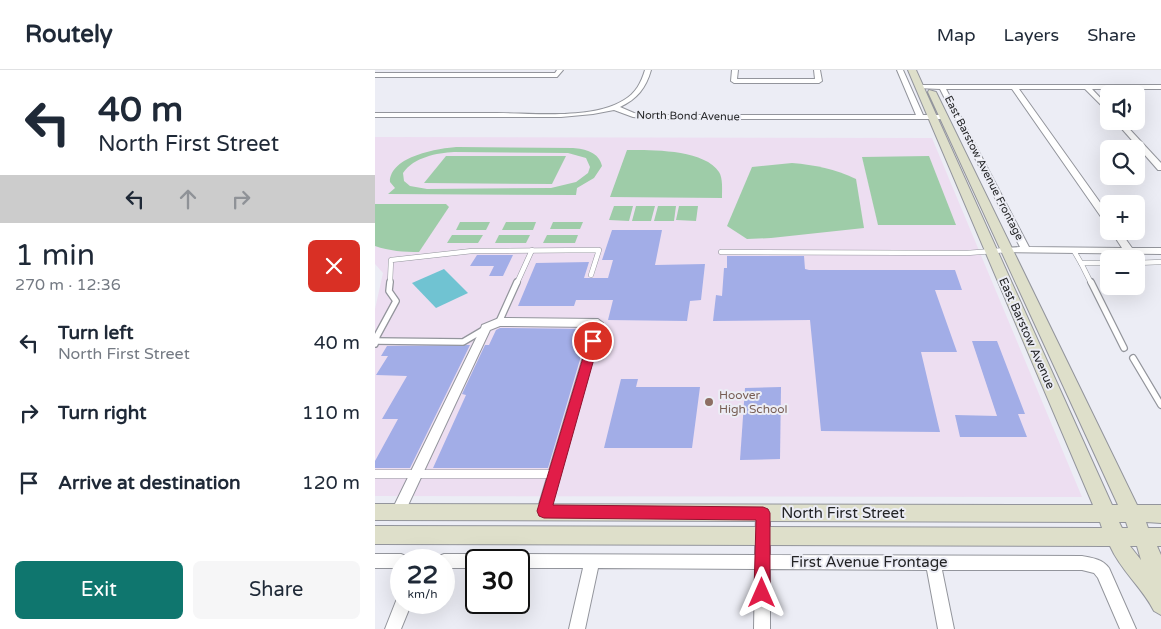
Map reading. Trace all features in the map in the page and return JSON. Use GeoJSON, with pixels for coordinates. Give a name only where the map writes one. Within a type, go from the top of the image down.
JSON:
{"type":"FeatureCollection","features":[{"type":"Feature","properties":{"kind":"main road","name":"East Barstow Avenue"},"geometry":{"type":"LineString","coordinates":[[912,70],[919,86],[938,117],[999,250],[1132,513],[1152,537],[1151,555],[1158,596]]}},
{"type":"Feature","properties":{"kind":"main road","name":"East Barstow Avenue"},"geometry":{"type":"LineString","coordinates":[[922,70],[930,86],[938,117],[999,250],[1124,555],[1158,596]]}},
{"type":"Feature","properties":{"kind":"main road"},"geometry":{"type":"LineString","coordinates":[[550,511],[551,536]]}},
{"type":"Feature","properties":{"kind":"main road","name":"North First Street"},"geometry":{"type":"LineString","coordinates":[[375,512],[1161,514]]}},
{"type":"Feature","properties":{"kind":"main road"},"geometry":{"type":"LineString","coordinates":[[375,523],[398,512]]}},
{"type":"Feature","properties":{"kind":"main road","name":"North First Street"},"geometry":{"type":"LineString","coordinates":[[375,535],[1152,537]]}},
{"type":"Feature","properties":{"kind":"street"},"geometry":{"type":"LineString","coordinates":[[375,115],[561,115],[587,113],[613,107],[638,93],[643,87],[648,70]]}},
{"type":"Feature","properties":{"kind":"street"},"geometry":{"type":"LineString","coordinates":[[735,70],[734,81],[819,81],[817,70]]}},
{"type":"Feature","properties":{"kind":"street"},"geometry":{"type":"LineString","coordinates":[[900,70],[920,118]]}},
{"type":"Feature","properties":{"kind":"street"},"geometry":{"type":"LineString","coordinates":[[375,75],[559,73]]}},
{"type":"Feature","properties":{"kind":"street"},"geometry":{"type":"LineString","coordinates":[[919,86],[1161,86]]}},
{"type":"Feature","properties":{"kind":"street","name":"East Barstow Avenue Frontage"},"geometry":{"type":"LineString","coordinates":[[942,86],[1025,250]]}},
{"type":"Feature","properties":{"kind":"street"},"geometry":{"type":"LineString","coordinates":[[1014,86],[1100,209]]}},
{"type":"Feature","properties":{"kind":"street"},"geometry":{"type":"LineString","coordinates":[[1087,86],[1100,101]]}},
{"type":"Feature","properties":{"kind":"street","name":"North Bond Avenue"},"geometry":{"type":"LineString","coordinates":[[613,107],[625,113],[643,117],[938,117]]}},
{"type":"Feature","properties":{"kind":"street"},"geometry":{"type":"LineString","coordinates":[[1126,130],[1161,168]]}},
{"type":"Feature","properties":{"kind":"street"},"geometry":{"type":"LineString","coordinates":[[999,250],[1100,251]]}},
{"type":"Feature","properties":{"kind":"street"},"geometry":{"type":"LineString","coordinates":[[1145,251],[1161,251]]}},
{"type":"Feature","properties":{"kind":"street"},"geometry":{"type":"LineString","coordinates":[[398,512],[486,328],[499,322],[599,323],[555,474],[550,511]]}},
{"type":"Feature","properties":{"kind":"street"},"geometry":{"type":"LineString","coordinates":[[762,629],[763,513]]}},
{"type":"Feature","properties":{"kind":"street"},"geometry":{"type":"LineString","coordinates":[[375,561],[390,561]]}},
{"type":"Feature","properties":{"kind":"street","name":"First Avenue Frontage"},"geometry":{"type":"LineString","coordinates":[[530,561],[1081,563],[1099,567],[1109,582],[1128,629]]}},
{"type":"Feature","properties":{"kind":"street"},"geometry":{"type":"LineString","coordinates":[[577,629],[592,562]]}},
{"type":"Feature","properties":{"kind":"street"},"geometry":{"type":"LineString","coordinates":[[933,562],[946,629]]}},
{"type":"Feature","properties":{"kind":"street"},"geometry":{"type":"LineString","coordinates":[[393,629],[399,614]]}},
{"type":"Feature","properties":{"kind":"lane"},"geometry":{"type":"LineString","coordinates":[[499,322],[532,250]]}},
{"type":"Feature","properties":{"kind":"lane"},"geometry":{"type":"LineString","coordinates":[[480,342],[375,343],[396,301],[389,292],[391,260],[472,251],[599,250],[591,275]]}},
{"type":"Feature","properties":{"kind":"lane"},"geometry":{"type":"LineString","coordinates":[[721,252],[967,253],[999,250]]}},
{"type":"Feature","properties":{"kind":"lane"},"geometry":{"type":"LineString","coordinates":[[1074,251],[1124,348]]}},
{"type":"Feature","properties":{"kind":"lane"},"geometry":{"type":"LineString","coordinates":[[1145,263],[1161,262]]}},
{"type":"Feature","properties":{"kind":"lane"},"geometry":{"type":"LineString","coordinates":[[1081,263],[1100,263]]}},
{"type":"Feature","properties":{"kind":"lane"},"geometry":{"type":"LineString","coordinates":[[463,342],[486,328]]}},
{"type":"Feature","properties":{"kind":"lane"},"geometry":{"type":"LineString","coordinates":[[1133,358],[1161,405]]}},
{"type":"Feature","properties":{"kind":"lane"},"geometry":{"type":"LineString","coordinates":[[375,474],[555,474]]}},
{"type":"Feature","properties":{"kind":"shaded area","name":"Hoover High School"},"geometry":{"type":"Polygon","coordinates":[[[375,137],[932,138],[1082,497],[375,496],[375,309],[383,273],[375,264],[375,137]]]}},
{"type":"Feature","properties":{"kind":"green space"},"geometry":{"type":"Polygon","coordinates":[[[450,148],[578,148],[595,154],[602,166],[594,178],[577,188],[576,195],[388,194],[395,188],[390,182],[392,173],[398,166],[417,155],[450,148]],[[440,153],[413,163],[403,173],[404,181],[410,186],[427,189],[551,188],[576,182],[588,173],[590,167],[586,158],[568,153],[440,153]]]}},
{"type":"Feature","properties":{"kind":"green space"},"geometry":{"type":"Polygon","coordinates":[[[627,150],[676,152],[702,159],[712,164],[719,172],[722,181],[722,198],[610,197],[627,150]]]}},
{"type":"Feature","properties":{"kind":"green space"},"geometry":{"type":"Polygon","coordinates":[[[446,156],[566,156],[552,184],[424,183],[446,156]]]}},
{"type":"Feature","properties":{"kind":"green space"},"geometry":{"type":"Polygon","coordinates":[[[929,156],[956,225],[878,225],[862,157],[929,156]]]}},
{"type":"Feature","properties":{"kind":"green space"},"geometry":{"type":"Polygon","coordinates":[[[792,163],[825,168],[856,179],[864,228],[747,239],[727,226],[752,167],[792,163]]]}},
{"type":"Feature","properties":{"kind":"green space"},"geometry":{"type":"Polygon","coordinates":[[[375,204],[446,204],[449,207],[419,252],[408,252],[375,246],[375,204]]]}},
{"type":"Feature","properties":{"kind":"green space"},"geometry":{"type":"Polygon","coordinates":[[[614,206],[633,206],[629,221],[609,220],[614,206]]]}},
{"type":"Feature","properties":{"kind":"green space"},"geometry":{"type":"Polygon","coordinates":[[[636,206],[655,206],[651,221],[632,221],[636,206]]]}},
{"type":"Feature","properties":{"kind":"green space"},"geometry":{"type":"Polygon","coordinates":[[[658,206],[676,206],[674,221],[654,221],[658,206]]]}},
{"type":"Feature","properties":{"kind":"green space"},"geometry":{"type":"Polygon","coordinates":[[[679,206],[698,206],[696,221],[676,220],[679,206]]]}},
{"type":"Feature","properties":{"kind":"green space"},"geometry":{"type":"Polygon","coordinates":[[[460,222],[490,222],[486,230],[456,230],[460,222]]]}},
{"type":"Feature","properties":{"kind":"green space"},"geometry":{"type":"Polygon","coordinates":[[[506,222],[536,222],[533,230],[502,230],[506,222]]]}},
{"type":"Feature","properties":{"kind":"green space"},"geometry":{"type":"Polygon","coordinates":[[[553,222],[583,222],[580,229],[550,229],[553,222]]]}},
{"type":"Feature","properties":{"kind":"green space"},"geometry":{"type":"Polygon","coordinates":[[[452,235],[483,235],[478,243],[447,243],[452,235]]]}},
{"type":"Feature","properties":{"kind":"green space"},"geometry":{"type":"Polygon","coordinates":[[[499,235],[530,235],[526,243],[495,243],[499,235]]]}},
{"type":"Feature","properties":{"kind":"green space"},"geometry":{"type":"Polygon","coordinates":[[[547,235],[578,235],[575,243],[543,243],[547,235]]]}},
{"type":"Feature","properties":{"kind":"water"},"geometry":{"type":"Polygon","coordinates":[[[444,269],[468,293],[436,308],[412,283],[444,269]]]}},
{"type":"Feature","properties":{"kind":"building"},"geometry":{"type":"Polygon","coordinates":[[[612,230],[662,230],[655,265],[705,264],[701,300],[690,301],[687,321],[608,320],[613,300],[576,300],[574,306],[518,306],[536,263],[589,262],[584,278],[608,278],[613,260],[602,260],[612,230]]]}},
{"type":"Feature","properties":{"kind":"building"},"geometry":{"type":"Polygon","coordinates":[[[477,255],[513,255],[503,276],[489,276],[494,266],[470,266],[477,255]]]}},
{"type":"Feature","properties":{"kind":"building"},"geometry":{"type":"Polygon","coordinates":[[[727,256],[804,256],[805,269],[809,270],[955,270],[962,290],[935,290],[957,352],[921,352],[940,432],[821,431],[810,320],[713,321],[716,295],[722,296],[727,256]]]}},
{"type":"Feature","properties":{"kind":"building"},"geometry":{"type":"Polygon","coordinates":[[[500,328],[589,329],[548,468],[433,468],[466,395],[462,394],[485,345],[489,345],[496,330],[500,328]]]}},
{"type":"Feature","properties":{"kind":"building"},"geometry":{"type":"Polygon","coordinates":[[[972,341],[997,341],[1025,414],[1018,414],[1027,437],[960,437],[955,415],[997,416],[972,341]]]}},
{"type":"Feature","properties":{"kind":"building"},"geometry":{"type":"Polygon","coordinates":[[[470,345],[410,468],[375,468],[375,461],[398,419],[382,419],[407,376],[376,375],[388,356],[381,356],[387,346],[470,345]]]}},
{"type":"Feature","properties":{"kind":"building"},"geometry":{"type":"Polygon","coordinates":[[[621,379],[638,379],[636,387],[700,387],[692,448],[604,448],[621,379]]]}},
{"type":"Feature","properties":{"kind":"building"},"geometry":{"type":"Polygon","coordinates":[[[781,387],[780,459],[740,460],[745,388],[781,387]]]}},
{"type":"Feature","properties":{"kind":"place","name":"Hoover High School"},"geometry":{"type":"Point","coordinates":[709,402]}},
{"type":"Feature","properties":{"kind":"route"},"geometry":{"type":"LineString","coordinates":[[593,341],[544,511],[763,513],[762,593]]}}]}
